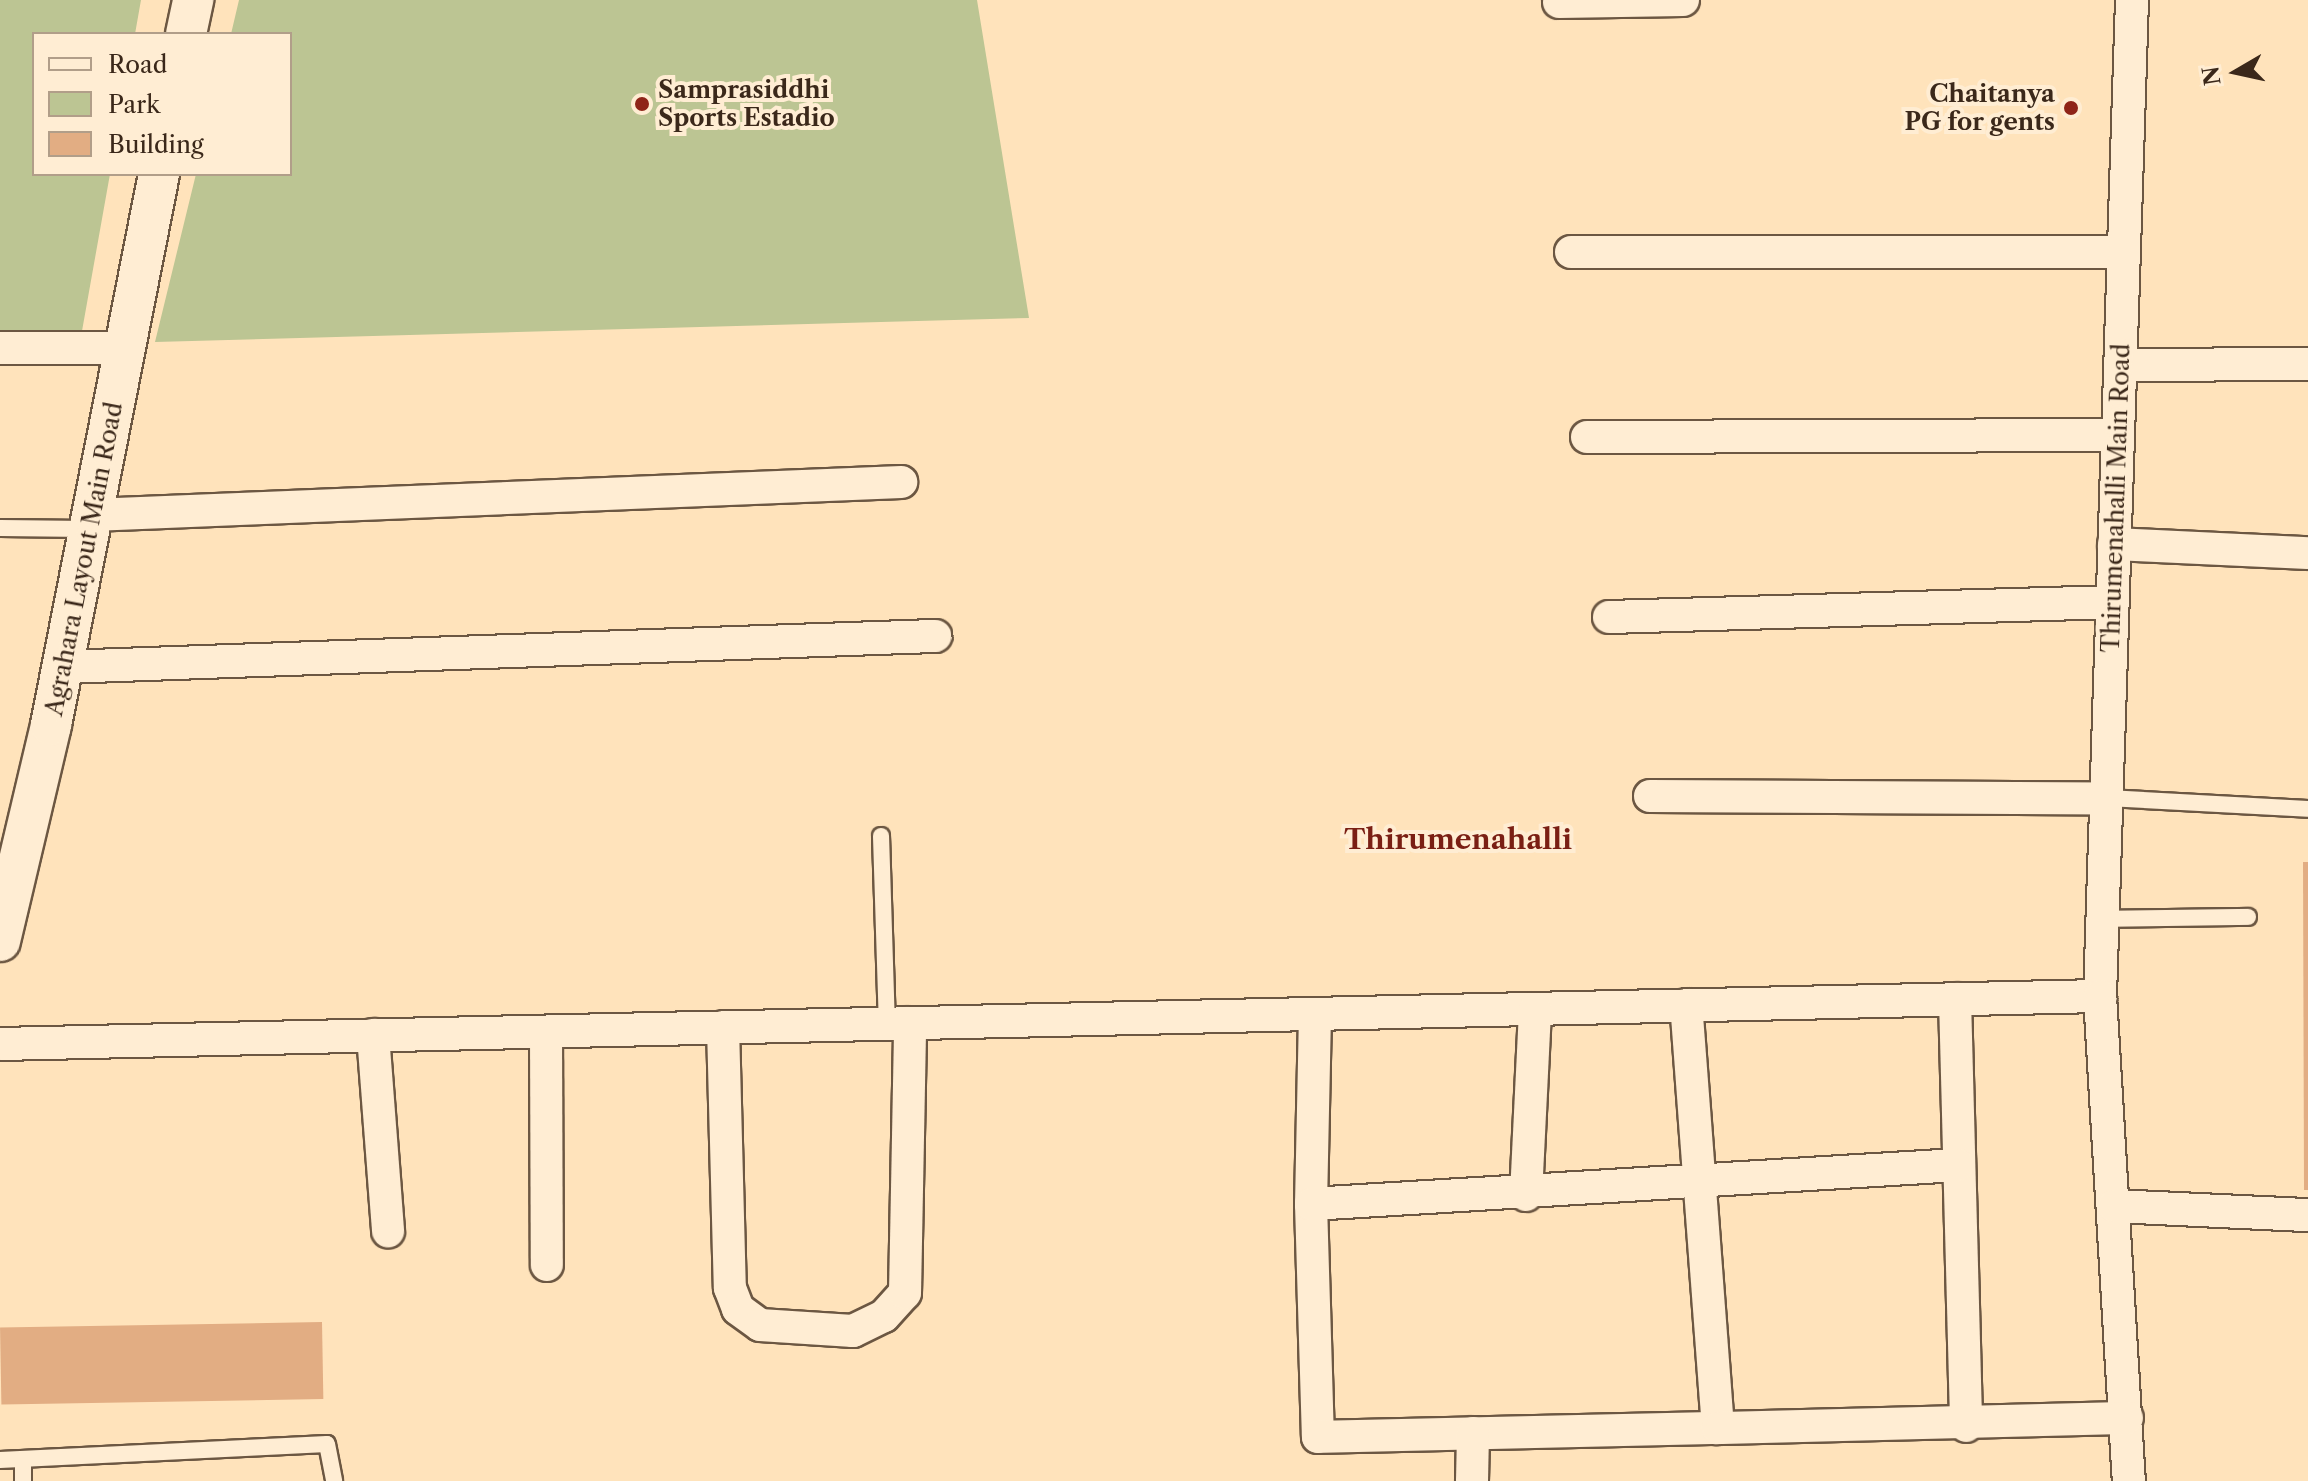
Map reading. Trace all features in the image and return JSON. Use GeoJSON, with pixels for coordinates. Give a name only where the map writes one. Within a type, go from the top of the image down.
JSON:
{"type":"FeatureCollection","features":[{"type":"Feature","properties":{"kind":"street"},"geometry":{"type":"LineString","coordinates":[[186,32],[193,0]]}},
{"type":"Feature","properties":{"kind":"street"},"geometry":{"type":"LineString","coordinates":[[1559,2],[1683,0]]}},
{"type":"Feature","properties":{"kind":"street","name":"Thirumenahalli Main Road"},"geometry":{"type":"LineString","coordinates":[[2129,1481],[2100,996],[2132,0]]}},
{"type":"Feature","properties":{"kind":"street","name":"Agrahara Layout Main Road"},"geometry":{"type":"LineString","coordinates":[[0,941],[63,667],[159,176]]}},
{"type":"Feature","properties":{"kind":"street"},"geometry":{"type":"LineString","coordinates":[[1571,252],[2124,252]]}},
{"type":"Feature","properties":{"kind":"street"},"geometry":{"type":"LineString","coordinates":[[0,348],[125,348]]}},
{"type":"Feature","properties":{"kind":"street"},"geometry":{"type":"LineString","coordinates":[[2120,365],[2308,364]]}},
{"type":"Feature","properties":{"kind":"street"},"geometry":{"type":"LineString","coordinates":[[1587,437],[2118,435]]}},
{"type":"Feature","properties":{"kind":"street"},"geometry":{"type":"LineString","coordinates":[[90,522],[901,482]]}},
{"type":"Feature","properties":{"kind":"street"},"geometry":{"type":"LineString","coordinates":[[2114,544],[2308,553]]}},
{"type":"Feature","properties":{"kind":"street"},"geometry":{"type":"LineString","coordinates":[[1609,617],[2113,602]]}},
{"type":"Feature","properties":{"kind":"street"},"geometry":{"type":"LineString","coordinates":[[63,667],[935,636]]}},
{"type":"Feature","properties":{"kind":"street"},"geometry":{"type":"LineString","coordinates":[[1650,796],[2107,798]]}},
{"type":"Feature","properties":{"kind":"street"},"geometry":{"type":"LineString","coordinates":[[0,1044],[2100,996]]}},
{"type":"Feature","properties":{"kind":"street"},"geometry":{"type":"LineString","coordinates":[[1955,999],[1966,1426]]}},
{"type":"Feature","properties":{"kind":"street"},"geometry":{"type":"LineString","coordinates":[[1686,1005],[1718,1428]]}},
{"type":"Feature","properties":{"kind":"street"},"geometry":{"type":"LineString","coordinates":[[1526,1195],[1535,1009]]}},
{"type":"Feature","properties":{"kind":"street"},"geometry":{"type":"LineString","coordinates":[[1315,1014],[1311,1204],[1318,1437],[1966,1426],[2127,1418]]}},
{"type":"Feature","properties":{"kind":"street"},"geometry":{"type":"LineString","coordinates":[[723,1027],[730,1288],[738,1309],[760,1325],[853,1331],[884,1316],[905,1293],[899,1023]]}},
{"type":"Feature","properties":{"kind":"street"},"geometry":{"type":"LineString","coordinates":[[546,1032],[547,1265]]}},
{"type":"Feature","properties":{"kind":"street"},"geometry":{"type":"LineString","coordinates":[[373,1035],[388,1231]]}},
{"type":"Feature","properties":{"kind":"street"},"geometry":{"type":"LineString","coordinates":[[1311,1204],[1526,1195],[1958,1165]]}},
{"type":"Feature","properties":{"kind":"street"},"geometry":{"type":"LineString","coordinates":[[2114,1206],[2308,1215]]}},
{"type":"Feature","properties":{"kind":"street"},"geometry":{"type":"LineString","coordinates":[[1472,1481],[1473,1433]]}},
{"type":"Feature","properties":{"kind":"lane"},"geometry":{"type":"LineString","coordinates":[[0,528],[90,522]]}},
{"type":"Feature","properties":{"kind":"lane"},"geometry":{"type":"LineString","coordinates":[[2107,798],[2308,809]]}},
{"type":"Feature","properties":{"kind":"lane"},"geometry":{"type":"LineString","coordinates":[[881,836],[899,1023]]}},
{"type":"Feature","properties":{"kind":"lane"},"geometry":{"type":"LineString","coordinates":[[2102,919],[2248,917]]}},
{"type":"Feature","properties":{"kind":"lane"},"geometry":{"type":"LineString","coordinates":[[0,1460],[327,1444],[334,1481]]}},
{"type":"Feature","properties":{"kind":"lane"},"geometry":{"type":"LineString","coordinates":[[23,1459],[23,1481]]}},
{"type":"Feature","properties":{"kind":"green space"},"geometry":{"type":"Polygon","coordinates":[[[0,0],[141,0],[135,32],[32,32],[32,176],[110,176],[82,331],[0,330],[0,0]]]}},
{"type":"Feature","properties":{"kind":"green space","name":"Samprasiddhi Sports Estadio"},"geometry":{"type":"Polygon","coordinates":[[[239,0],[977,0],[1029,318],[155,342],[196,176],[292,176],[292,32],[231,32],[239,0]]]}},
{"type":"Feature","properties":{"kind":"building"},"geometry":{"type":"Polygon","coordinates":[[[2303,862],[2308,862],[2308,1190],[2304,1190],[2303,862]]]}},
{"type":"Feature","properties":{"kind":"building"},"geometry":{"type":"Polygon","coordinates":[[[322,1322],[323,1399],[1,1405],[0,1328],[322,1322]]]}},
{"type":"Feature","properties":{"kind":"place","name":"Samprasiddhi Sports Estadio"},"geometry":{"type":"Point","coordinates":[642,104]}},
{"type":"Feature","properties":{"kind":"place","name":"Chaitanya PG for gents"},"geometry":{"type":"Point","coordinates":[2071,108]}},
{"type":"Feature","properties":{"kind":"district","name":"Thirumenahalli"},"geometry":{"type":"Point","coordinates":[1458,839]}}]}
